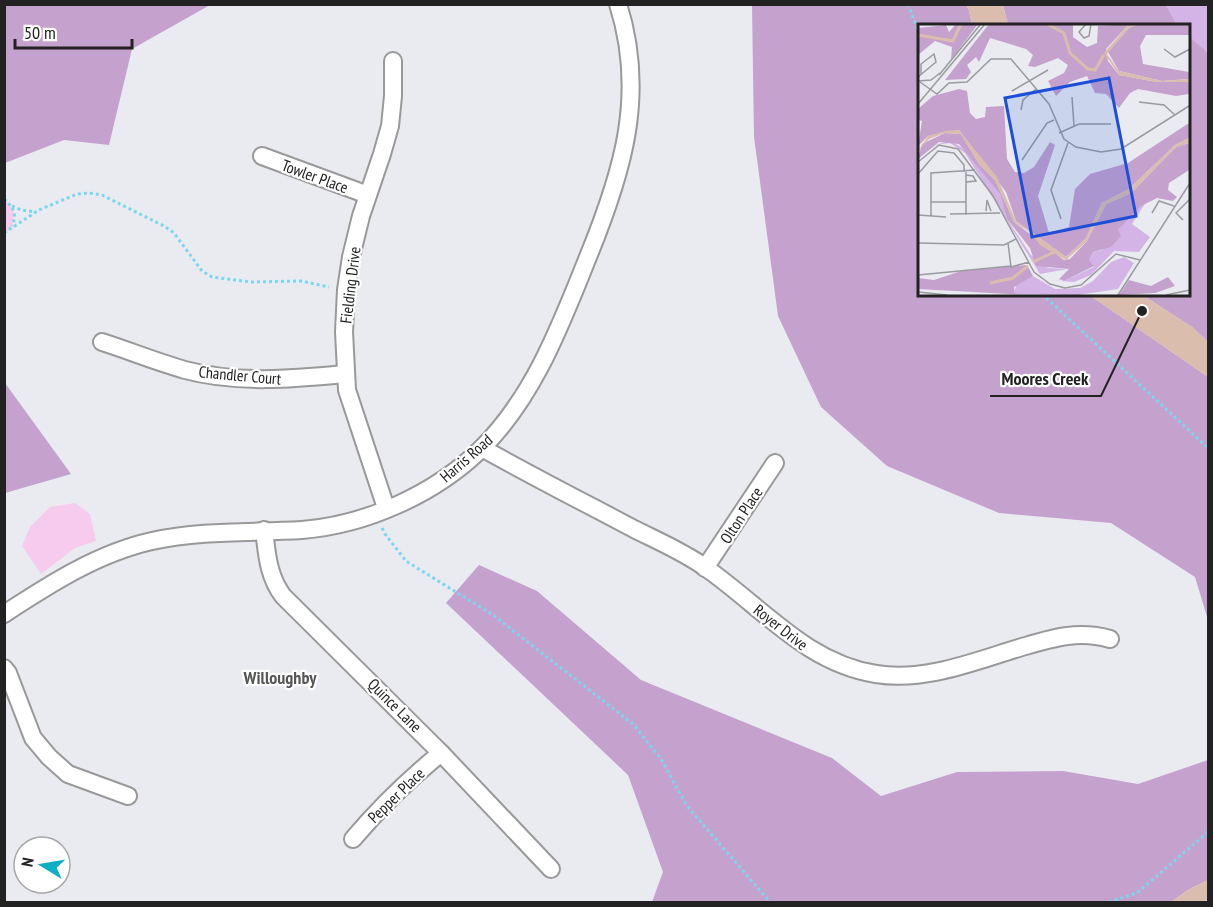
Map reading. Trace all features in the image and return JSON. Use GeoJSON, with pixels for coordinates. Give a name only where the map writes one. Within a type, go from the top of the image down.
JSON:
{"type":"FeatureCollection","features":[{"type":"Feature","properties":{"kind":"street","name":"Harris Road"},"geometry":{"type":"LineString","coordinates":[[4,614],[77,569],[120,551],[152,541],[207,533],[302,530],[332,525],[381,510],[417,495],[443,480],[482,448],[505,421],[540,368],[580,278],[614,191],[629,122],[630,86],[628,51],[618,4]]}},
{"type":"Feature","properties":{"kind":"street","name":"Fielding Drive"},"geometry":{"type":"LineString","coordinates":[[381,510],[347,390],[344,332],[346,290],[351,256],[390,126],[393,61]]}},
{"type":"Feature","properties":{"kind":"street","name":"Towler Place"},"geometry":{"type":"LineString","coordinates":[[262,156],[368,195]]}},
{"type":"Feature","properties":{"kind":"street","name":"Chandler Court"},"geometry":{"type":"LineString","coordinates":[[102,342],[185,370],[242,379],[288,380],[345,374]]}},
{"type":"Feature","properties":{"kind":"street","name":"Royer Drive"},"geometry":{"type":"LineString","coordinates":[[482,448],[705,567],[803,645],[836,663],[853,669],[878,675],[903,676],[938,672],[1060,635],[1095,635],[1110,639]]}},
{"type":"Feature","properties":{"kind":"street","name":"Olton Place"},"geometry":{"type":"LineString","coordinates":[[705,567],[775,463]]}},
{"type":"Feature","properties":{"kind":"street","name":"Quince Lane"},"geometry":{"type":"LineString","coordinates":[[264,530],[270,571],[275,585],[283,596],[441,753],[551,869]]}},
{"type":"Feature","properties":{"kind":"street"},"geometry":{"type":"LineString","coordinates":[[4,668],[33,738],[49,757],[68,774],[128,796]]}},
{"type":"Feature","properties":{"kind":"street","name":"Pepper Place"},"geometry":{"type":"LineString","coordinates":[[353,839],[379,808],[441,753]]}},
{"type":"Feature","properties":{"kind":"path"},"geometry":{"type":"LineString","coordinates":[[908,4],[918,30]]}},
{"type":"Feature","properties":{"kind":"path"},"geometry":{"type":"LineString","coordinates":[[4,233],[36,212],[77,194],[102,195],[174,233],[202,270],[212,277],[251,282],[301,281],[329,287]]}},
{"type":"Feature","properties":{"kind":"path"},"geometry":{"type":"LineString","coordinates":[[4,199],[21,210],[36,212]]}},
{"type":"Feature","properties":{"kind":"path"},"geometry":{"type":"LineString","coordinates":[[11,228],[15,213],[12,206]]}},
{"type":"Feature","properties":{"kind":"path"},"geometry":{"type":"LineString","coordinates":[[1044,296],[1209,448]]}},
{"type":"Feature","properties":{"kind":"path"},"geometry":{"type":"LineString","coordinates":[[381,510],[385,534],[406,561],[493,615],[633,724],[661,759],[687,806],[770,903]]}},
{"type":"Feature","properties":{"kind":"path"},"geometry":{"type":"LineString","coordinates":[[1109,903],[1137,893],[1209,832]]}},
{"type":"Feature","properties":{"kind":"shaded area"},"geometry":{"type":"Polygon","coordinates":[[[5,4],[210,5],[132,49],[109,145],[64,140],[5,163],[5,4]]]}},
{"type":"Feature","properties":{"kind":"shaded area"},"geometry":{"type":"Polygon","coordinates":[[[752,5],[966,5],[972,24],[918,24],[918,296],[1091,296],[1208,377],[1208,620],[1195,577],[1111,523],[999,513],[887,466],[821,407],[778,316],[754,137],[752,5]]]}},
{"type":"Feature","properties":{"kind":"shaded area"},"geometry":{"type":"Polygon","coordinates":[[[966,5],[1003,5],[1008,24],[972,24],[966,5]]]}},
{"type":"Feature","properties":{"kind":"shaded area"},"geometry":{"type":"Polygon","coordinates":[[[1003,5],[1166,5],[1176,24],[1008,24],[1003,5]]]}},
{"type":"Feature","properties":{"kind":"shaded area"},"geometry":{"type":"Polygon","coordinates":[[[1166,5],[1208,5],[1208,53],[1189,36],[1189,24],[1176,24],[1166,5]]]}},
{"type":"Feature","properties":{"kind":"shaded area"},"geometry":{"type":"Polygon","coordinates":[[[1189,36],[1208,53],[1208,342],[1192,327],[1144,296],[1189,296],[1189,36]]]}},
{"type":"Feature","properties":{"kind":"shaded area"},"geometry":{"type":"Polygon","coordinates":[[[4,199],[10,205],[14,216],[11,228],[5,233],[4,199]]]}},
{"type":"Feature","properties":{"kind":"shaded area"},"geometry":{"type":"Polygon","coordinates":[[[1091,296],[1144,296],[1192,327],[1208,342],[1208,377],[1091,296]]]}},
{"type":"Feature","properties":{"kind":"shaded area"},"geometry":{"type":"Polygon","coordinates":[[[5,383],[71,474],[5,493],[5,383]]]}},
{"type":"Feature","properties":{"kind":"shaded area"},"geometry":{"type":"Polygon","coordinates":[[[75,503],[90,514],[96,541],[75,548],[41,574],[22,546],[30,527],[50,507],[75,503]]]}},
{"type":"Feature","properties":{"kind":"shaded area"},"geometry":{"type":"Polygon","coordinates":[[[479,565],[537,591],[641,680],[832,758],[881,796],[957,772],[1063,771],[1138,784],[1208,760],[1208,880],[1171,902],[652,902],[663,872],[628,775],[446,603],[479,565]]]}},
{"type":"Feature","properties":{"kind":"shaded area"},"geometry":{"type":"Polygon","coordinates":[[[1208,880],[1208,900],[1171,902],[1188,890],[1208,880]]]}},
{"type":"Feature","properties":{"kind":"place","name":"Moores Creek"},"geometry":{"type":"Point","coordinates":[1142,311]}},
{"type":"Feature","properties":{"kind":"district","name":"Willoughby"},"geometry":{"type":"Point","coordinates":[280,678]}}]}
